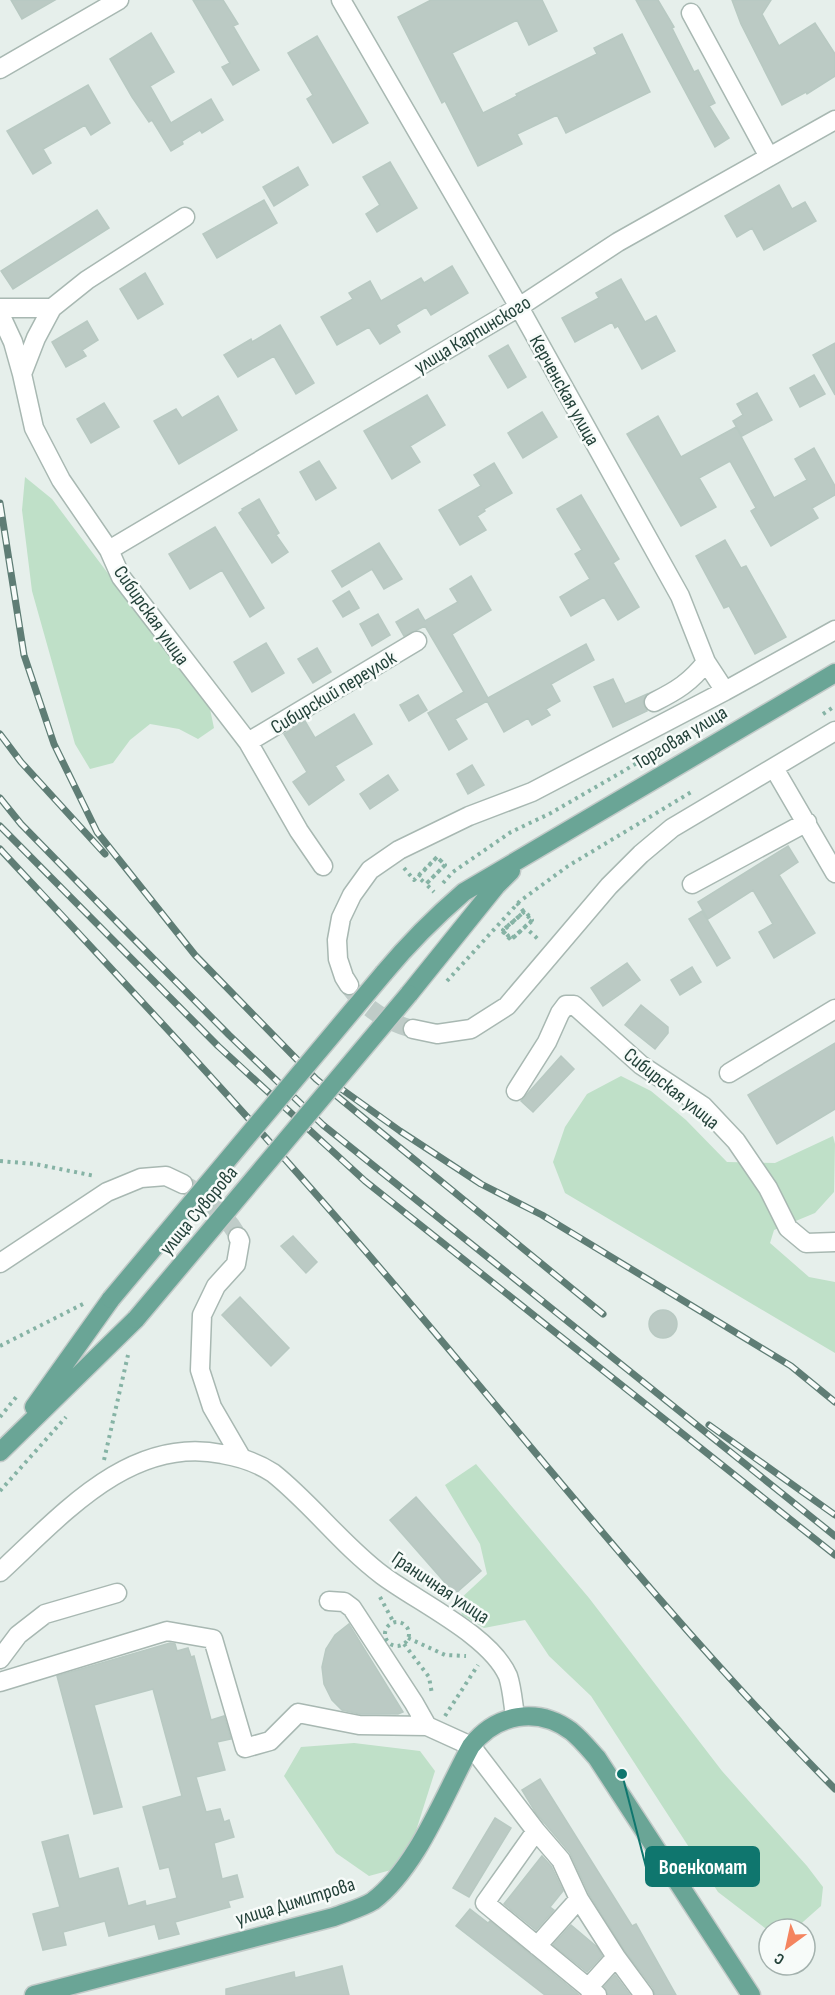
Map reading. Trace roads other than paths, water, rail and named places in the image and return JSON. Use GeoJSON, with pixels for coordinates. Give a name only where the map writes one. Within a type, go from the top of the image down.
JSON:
{"type":"FeatureCollection","features":[{"type":"Feature","properties":{"kind":"main road","name":"Торговая улица"},"geometry":{"type":"LineString","coordinates":[[384,973],[407,945],[464,892],[835,673]]}},
{"type":"Feature","properties":{"kind":"main road","name":"Торговая улица"},"geometry":{"type":"LineString","coordinates":[[408,994],[496,886],[517,865],[550,842]]}},
{"type":"Feature","properties":{"kind":"main road","name":"улица Суворова"},"geometry":{"type":"LineString","coordinates":[[4,1447],[111,1299],[384,973]]}},
{"type":"Feature","properties":{"kind":"main road","name":"улица Суворова"},"geometry":{"type":"LineString","coordinates":[[4,1447],[136,1319],[408,994]]}},
{"type":"Feature","properties":{"kind":"main road"},"geometry":{"type":"LineString","coordinates":[[515,1716],[533,1715],[552,1720],[571,1731],[597,1758],[752,1995]]}},
{"type":"Feature","properties":{"kind":"main road","name":"улица Димитрова"},"geometry":{"type":"LineString","coordinates":[[34,1995],[334,1917],[371,1902],[396,1880],[411,1860],[471,1746],[480,1735],[496,1724],[515,1716]]}},
{"type":"Feature","properties":{"kind":"street"},"geometry":{"type":"LineString","coordinates":[[0,69],[119,0]]}},
{"type":"Feature","properties":{"kind":"street","name":"Керченская улица"},"geometry":{"type":"LineString","coordinates":[[341,0],[519,307],[680,596],[706,662],[725,691]]}},
{"type":"Feature","properties":{"kind":"street"},"geometry":{"type":"LineString","coordinates":[[691,13],[769,157]]}},
{"type":"Feature","properties":{"kind":"street","name":"улица Карпинского"},"geometry":{"type":"LineString","coordinates":[[109,550],[519,307],[618,242],[835,120]]}},
{"type":"Feature","properties":{"kind":"street"},"geometry":{"type":"LineString","coordinates":[[22,374],[36,338],[52,308],[87,280],[185,217]]}},
{"type":"Feature","properties":{"kind":"street"},"geometry":{"type":"LineString","coordinates":[[0,308],[52,308]]}},
{"type":"Feature","properties":{"kind":"street","name":"Сибирская улица"},"geometry":{"type":"LineString","coordinates":[[0,314],[13,342],[34,428],[61,480],[109,550],[130,591],[248,742],[298,831],[323,866]]}},
{"type":"Feature","properties":{"kind":"street"},"geometry":{"type":"LineString","coordinates":[[349,985],[338,959],[337,940],[341,918],[348,902],[370,870],[399,850],[469,816],[532,792],[725,691],[835,630]]}},
{"type":"Feature","properties":{"kind":"street","name":"Сибирский переулок"},"geometry":{"type":"LineString","coordinates":[[248,742],[417,641]]}},
{"type":"Feature","properties":{"kind":"street"},"geometry":{"type":"LineString","coordinates":[[654,702],[688,683],[706,662]]}},
{"type":"Feature","properties":{"kind":"street"},"geometry":{"type":"LineString","coordinates":[[413,1029],[437,1034],[471,1029],[507,1006],[609,886],[641,854],[672,828],[835,731]]}},
{"type":"Feature","properties":{"kind":"street"},"geometry":{"type":"LineString","coordinates":[[774,768],[835,873]]}},
{"type":"Feature","properties":{"kind":"street"},"geometry":{"type":"LineString","coordinates":[[692,884],[807,822]]}},
{"type":"Feature","properties":{"kind":"street","name":"Сибирская улица"},"geometry":{"type":"LineString","coordinates":[[516,1091],[547,1042],[560,1013],[566,1005],[574,1005],[641,1065],[674,1085],[703,1107],[728,1132],[768,1188],[788,1228],[806,1243],[835,1242]]}},
{"type":"Feature","properties":{"kind":"street"},"geometry":{"type":"LineString","coordinates":[[729,1072],[835,1009]]}},
{"type":"Feature","properties":{"kind":"street"},"geometry":{"type":"LineString","coordinates":[[0,1263],[107,1192],[141,1178],[166,1176],[183,1184]]}},
{"type":"Feature","properties":{"kind":"street"},"geometry":{"type":"LineString","coordinates":[[238,1238],[240,1240],[236,1264],[216,1286],[202,1315],[200,1370],[212,1407],[241,1457]]}},
{"type":"Feature","properties":{"kind":"street","name":"Граничная улица"},"geometry":{"type":"LineString","coordinates":[[0,1572],[98,1484],[126,1468],[148,1459],[204,1450],[241,1457],[270,1472],[297,1494],[353,1552],[384,1576],[482,1641],[487,1652],[501,1664],[508,1678],[515,1716]]}},
{"type":"Feature","properties":{"kind":"street"},"geometry":{"type":"LineString","coordinates":[[0,1659],[18,1635],[45,1614],[117,1593]]}},
{"type":"Feature","properties":{"kind":"street"},"geometry":{"type":"LineString","coordinates":[[329,1601],[344,1602],[352,1608],[414,1703],[471,1746],[536,1832],[561,1860],[579,1899],[616,1957],[644,1995]]}},
{"type":"Feature","properties":{"kind":"street"},"geometry":{"type":"LineString","coordinates":[[0,1682],[167,1631],[213,1639],[245,1748],[270,1741],[298,1713],[360,1725],[433,1719]]}},
{"type":"Feature","properties":{"kind":"street"},"geometry":{"type":"LineString","coordinates":[[536,1832],[485,1904],[592,1992],[616,1957]]}},
{"type":"Feature","properties":{"kind":"street"},"geometry":{"type":"LineString","coordinates":[[537,1946],[579,1899]]}},
{"type":"Feature","properties":{"kind":"tunnel"},"geometry":{"type":"LineString","coordinates":[[351,989],[379,1015],[413,1029]]}},
{"type":"Feature","properties":{"kind":"tunnel"},"geometry":{"type":"LineString","coordinates":[[183,1184],[214,1207],[229,1222],[238,1237]]}},
{"type":"Feature","properties":{"kind":"railway"},"geometry":{"type":"LineString","coordinates":[[0,503],[24,655],[54,744],[97,832],[195,955],[316,1079],[603,1314]]}},
{"type":"Feature","properties":{"kind":"railway"},"geometry":{"type":"LineString","coordinates":[[0,734],[21,762],[105,854]]}},
{"type":"Feature","properties":{"kind":"railway"},"geometry":{"type":"LineString","coordinates":[[0,798],[21,824],[122,927],[229,1035],[323,1125],[835,1536]]}},
{"type":"Feature","properties":{"kind":"railway"},"geometry":{"type":"LineString","coordinates":[[0,826],[218,1046],[365,1181],[835,1555]]}},
{"type":"Feature","properties":{"kind":"railway"},"geometry":{"type":"LineString","coordinates":[[0,849],[282,1156],[374,1261],[657,1596],[774,1726],[835,1789]]}},
{"type":"Feature","properties":{"kind":"railway"},"geometry":{"type":"LineString","coordinates":[[333,1083],[400,1131],[481,1184],[542,1215],[791,1366],[835,1402]]}},
{"type":"Feature","properties":{"kind":"railway"},"geometry":{"type":"LineString","coordinates":[[709,1425],[835,1515]]}},
{"type":"Feature","properties":{"kind":"place","name":"Военкомат"},"geometry":{"type":"Point","coordinates":[622,1774]}}]}
